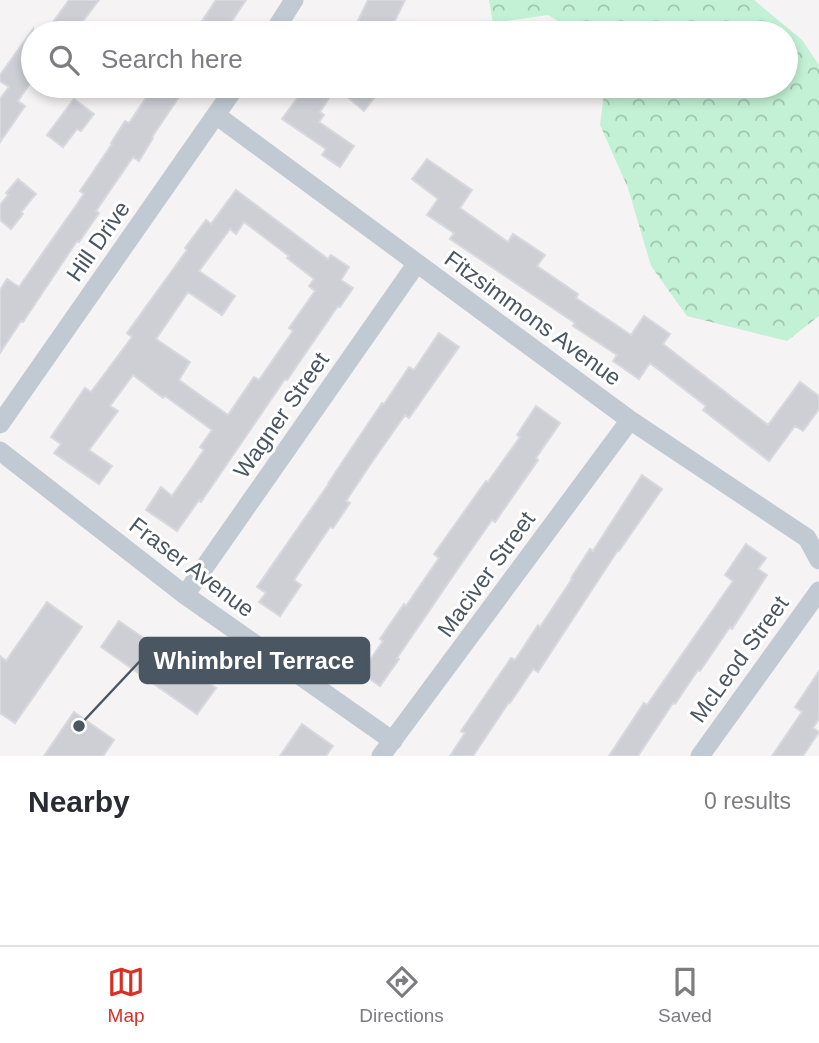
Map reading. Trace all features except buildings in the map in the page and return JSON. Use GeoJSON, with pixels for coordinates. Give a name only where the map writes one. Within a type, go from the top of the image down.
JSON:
{"type":"FeatureCollection","features":[{"type":"Feature","properties":{"kind":"street"},"geometry":{"type":"LineString","coordinates":[[281,21],[294,0]]}},
{"type":"Feature","properties":{"kind":"street","name":"Hill Drive"},"geometry":{"type":"LineString","coordinates":[[0,424],[228,98]]}},
{"type":"Feature","properties":{"kind":"street","name":"Fitzsimmons Avenue"},"geometry":{"type":"LineString","coordinates":[[216,115],[630,420],[807,538],[819,560]]}},
{"type":"Feature","properties":{"kind":"street","name":"Wagner Street"},"geometry":{"type":"LineString","coordinates":[[186,594],[417,264]]}},
{"type":"Feature","properties":{"kind":"street","name":"Maciver Street"},"geometry":{"type":"LineString","coordinates":[[387,748],[630,420]]}},
{"type":"Feature","properties":{"kind":"street","name":"Fraser Avenue"},"geometry":{"type":"LineString","coordinates":[[0,452],[387,748]]}},
{"type":"Feature","properties":{"kind":"street","name":"McLeod Street"},"geometry":{"type":"LineString","coordinates":[[699,756],[819,591]]}},
{"type":"Feature","properties":{"kind":"green space"},"geometry":{"type":"Polygon","coordinates":[[[489,0],[754,0],[779,21],[558,21],[548,15],[493,21],[489,0]]]}},
{"type":"Feature","properties":{"kind":"green space"},"geometry":{"type":"Polygon","coordinates":[[[798,37],[802,40],[819,65],[819,316],[787,341],[687,316],[651,266],[628,188],[600,125],[603,98],[798,98],[798,37]]]}},
{"type":"Feature","properties":{"kind":"place","name":"Whimbrel Terrace"},"geometry":{"type":"Point","coordinates":[79,726]}}]}
